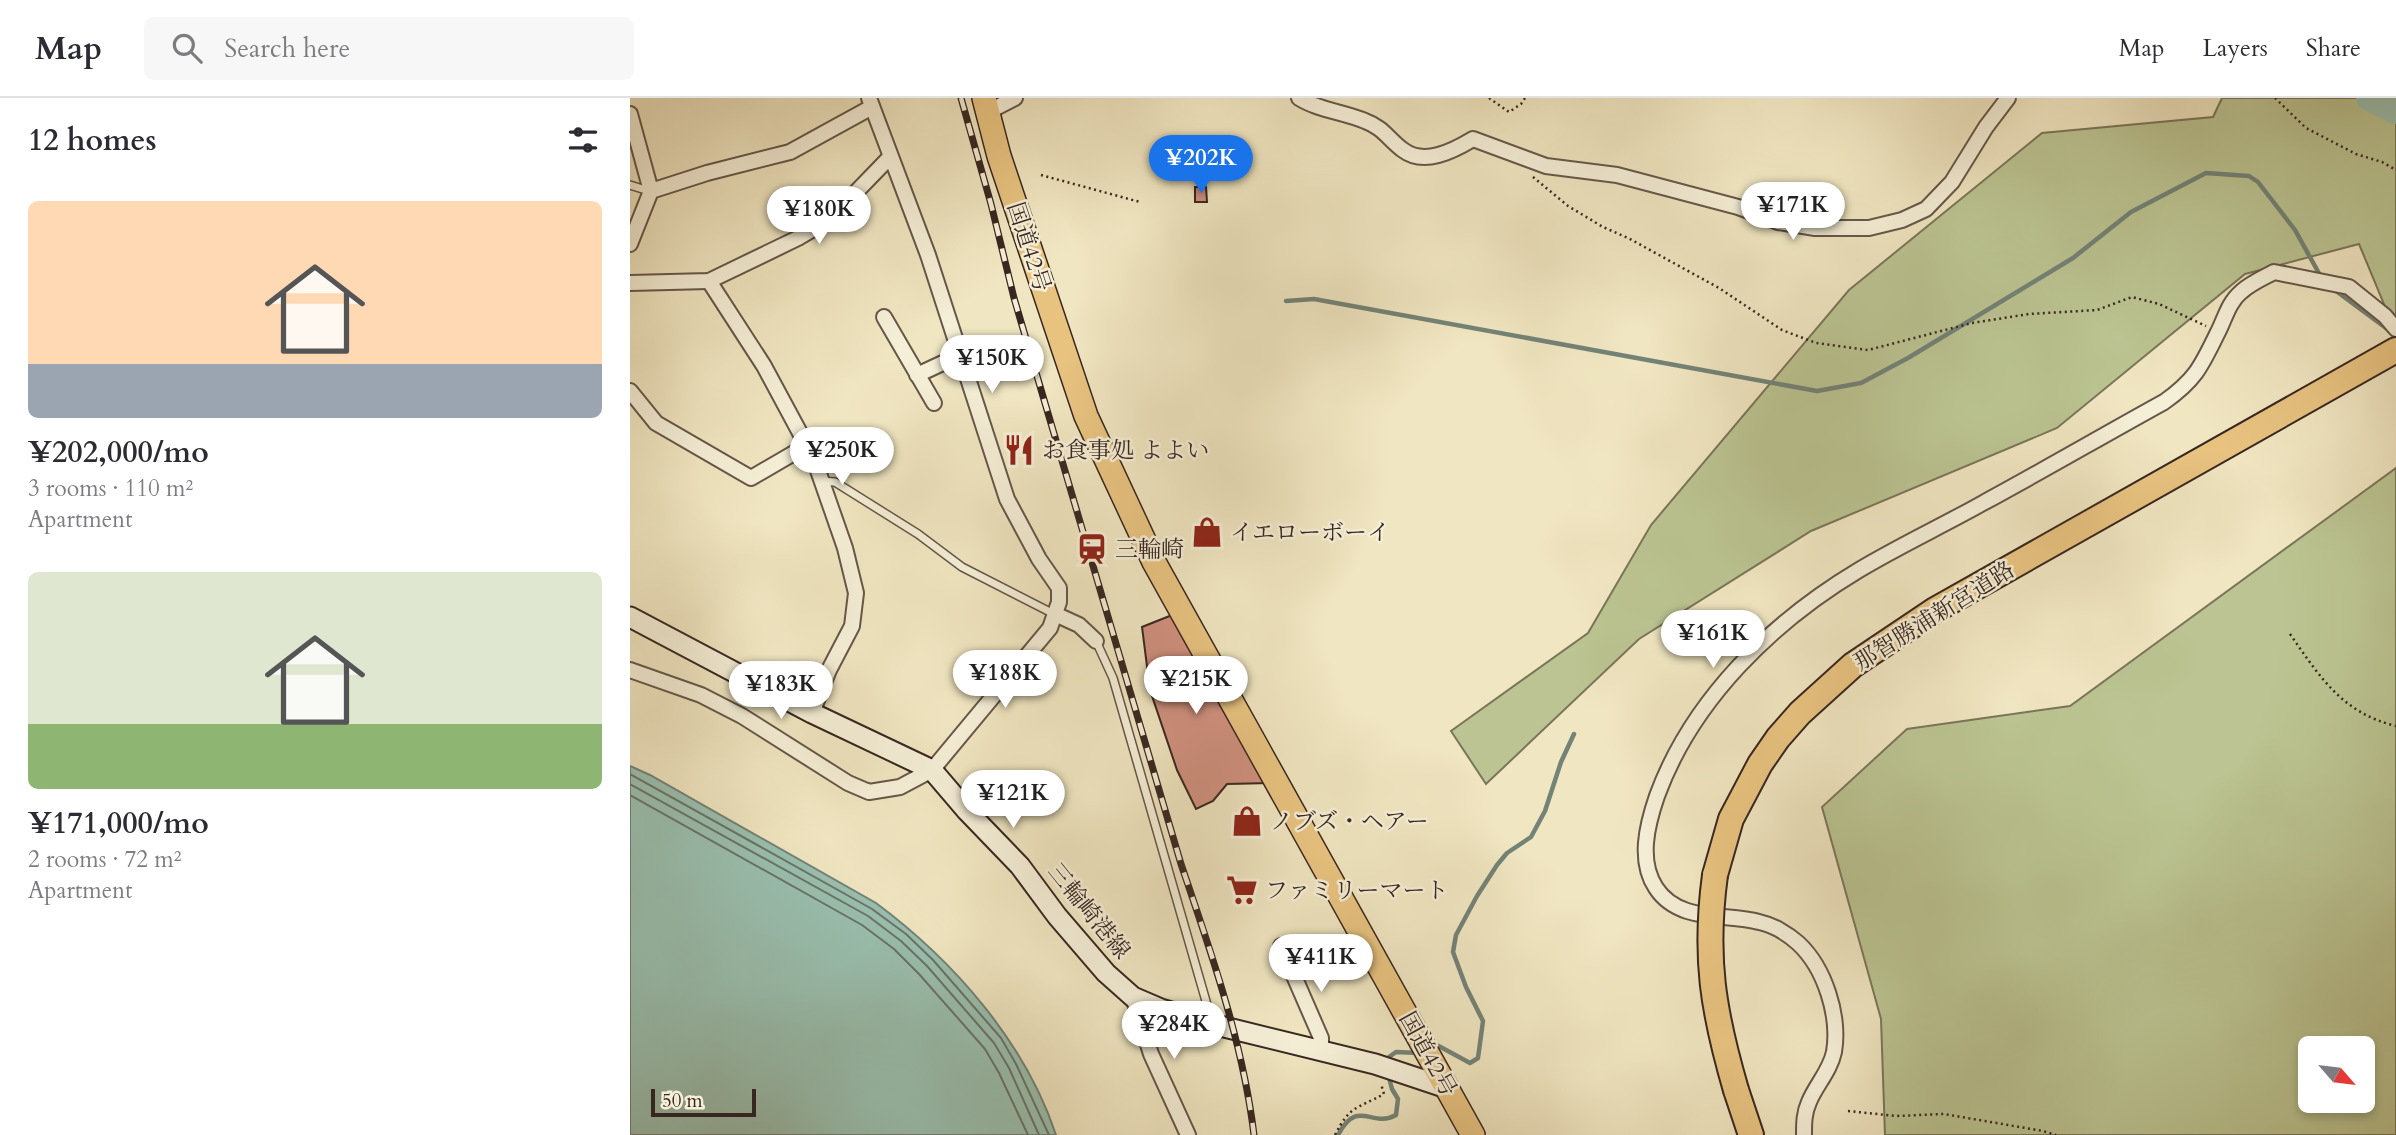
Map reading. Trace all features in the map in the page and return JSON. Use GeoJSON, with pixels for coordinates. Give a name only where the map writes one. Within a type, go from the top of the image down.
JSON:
{"type":"FeatureCollection","features":[{"type":"Feature","properties":{"kind":"highway","name":"国道42号"},"geometry":{"type":"LineString","coordinates":[[985,105],[1086,416],[1125,502],[1154,562],[1473,1135]]}},
{"type":"Feature","properties":{"kind":"highway","name":"那智勝浦新宮道路"},"geometry":{"type":"LineString","coordinates":[[1751,1135],[1721,1039],[1712,985],[1710,933],[1715,875],[1731,819],[1760,764],[1800,713],[1853,665],[1935,610],[2396,350]]}},
{"type":"Feature","properties":{"kind":"main road","name":"三輪崎港線"},"geometry":{"type":"LineString","coordinates":[[630,617],[812,713],[932,770],[1020,866],[1057,916],[1105,973],[1133,996],[1161,1009],[1212,1024],[1365,1061],[1447,1088]]}},
{"type":"Feature","properties":{"kind":"street"},"geometry":{"type":"LineString","coordinates":[[985,105],[1015,98]]}},
{"type":"Feature","properties":{"kind":"street"},"geometry":{"type":"LineString","coordinates":[[1299,98],[1369,122],[1386,132],[1404,152],[1414,156],[1435,157],[1459,148],[1472,139],[1546,166],[1618,175],[1779,222],[1815,228],[1869,228],[1902,220],[1926,209],[1952,182],[1986,127],[2008,98]]}},
{"type":"Feature","properties":{"kind":"street"},"geometry":{"type":"LineString","coordinates":[[630,670],[701,695],[741,716],[848,783],[869,792],[900,787],[932,770],[1050,628],[1059,601],[1059,588],[1039,559],[1007,499],[929,255],[870,102],[790,152],[650,191]]}},
{"type":"Feature","properties":{"kind":"street"},"geometry":{"type":"LineString","coordinates":[[630,114],[650,191],[630,244]]}},
{"type":"Feature","properties":{"kind":"street"},"geometry":{"type":"LineString","coordinates":[[630,283],[709,281],[798,238],[830,219],[890,157]]}},
{"type":"Feature","properties":{"kind":"street"},"geometry":{"type":"LineString","coordinates":[[1804,1135],[1804,1116],[1809,1101],[1825,1074],[1833,1052],[1833,1012],[1812,958],[1800,945],[1778,929],[1760,922],[1690,913],[1669,901],[1657,889],[1646,865],[1648,825],[1663,781],[1677,750],[1710,702],[1740,664],[1768,637],[1858,570],[2164,402],[2195,377],[2227,309],[2241,292],[2274,272],[2349,287],[2385,316],[2396,330]]}},
{"type":"Feature","properties":{"kind":"street"},"geometry":{"type":"LineString","coordinates":[[709,281],[764,366],[806,446],[845,548],[856,593],[852,626],[829,670],[812,713]]}},
{"type":"Feature","properties":{"kind":"street"},"geometry":{"type":"LineString","coordinates":[[884,317],[934,403]]}},
{"type":"Feature","properties":{"kind":"street"},"geometry":{"type":"LineString","coordinates":[[917,375],[960,355]]}},
{"type":"Feature","properties":{"kind":"street"},"geometry":{"type":"LineString","coordinates":[[630,391],[656,423],[751,478],[806,446]]}},
{"type":"Feature","properties":{"kind":"street"},"geometry":{"type":"LineString","coordinates":[[1055,614],[1079,625],[1096,641]]}},
{"type":"Feature","properties":{"kind":"street"},"geometry":{"type":"LineString","coordinates":[[1281,946],[1321,1038],[1321,1050]]}},
{"type":"Feature","properties":{"kind":"street"},"geometry":{"type":"LineString","coordinates":[[1133,996],[1152,1054],[1188,1135]]}},
{"type":"Feature","properties":{"kind":"lane"},"geometry":{"type":"LineString","coordinates":[[630,185],[650,191]]}},
{"type":"Feature","properties":{"kind":"lane"},"geometry":{"type":"LineString","coordinates":[[821,481],[835,482],[918,534],[962,567],[1055,614]]}},
{"type":"Feature","properties":{"kind":"lane"},"geometry":{"type":"LineString","coordinates":[[1096,641],[1113,678],[1212,1024]]}},
{"type":"Feature","properties":{"kind":"path"},"geometry":{"type":"LineString","coordinates":[[1489,98],[1509,112],[1525,98]]}},
{"type":"Feature","properties":{"kind":"path"},"geometry":{"type":"LineString","coordinates":[[2275,98],[2306,128],[2396,170]]}},
{"type":"Feature","properties":{"kind":"path"},"geometry":{"type":"LineString","coordinates":[[1522,156],[1523,169],[1568,206],[1719,288],[1782,330],[1816,343],[1867,350],[1972,323],[2029,314],[2097,310],[2132,297],[2159,304],[2218,332]]}},
{"type":"Feature","properties":{"kind":"path"},"geometry":{"type":"LineString","coordinates":[[1041,175],[1140,202]]}},
{"type":"Feature","properties":{"kind":"path"},"geometry":{"type":"LineString","coordinates":[[2290,634],[2327,687],[2361,715],[2396,726]]}},
{"type":"Feature","properties":{"kind":"path"},"geometry":{"type":"LineString","coordinates":[[1335,1135],[1345,1116],[1353,1108],[1384,1094],[1383,1086],[1365,1061]]}},
{"type":"Feature","properties":{"kind":"path"},"geometry":{"type":"LineString","coordinates":[[1847,1111],[1896,1116],[1944,1114],[2056,1135]]}},
{"type":"Feature","properties":{"kind":"shaded area"},"geometry":{"type":"Polygon","coordinates":[[[2222,98],[2396,98],[2396,333],[2359,244],[2245,274],[2057,428],[1811,531],[1639,639],[1486,784],[1451,731],[1588,633],[1651,525],[1849,290],[2042,133],[2213,117],[2222,98]]]}},
{"type":"Feature","properties":{"kind":"shaded area"},"geometry":{"type":"Polygon","coordinates":[[[2396,468],[2396,1135],[1885,1135],[1881,1019],[1822,807],[1907,729],[2070,706],[2396,468]]]}},
{"type":"Feature","properties":{"kind":"water"},"geometry":{"type":"Polygon","coordinates":[[[630,766],[876,903],[905,926],[959,977],[1006,1036],[1043,1101],[1056,1135],[630,1135],[630,766]]]}},
{"type":"Feature","properties":{"kind":"building"},"geometry":{"type":"Polygon","coordinates":[[[1195,187],[1206,187],[1207,202],[1195,202],[1195,187]]]}},
{"type":"Feature","properties":{"kind":"building"},"geometry":{"type":"Polygon","coordinates":[[[1177,613],[1270,783],[1227,784],[1213,801],[1196,809],[1177,770],[1150,690],[1142,627],[1177,613]]]}},
{"type":"Feature","properties":{"kind":"waterway"},"geometry":{"type":"LineString","coordinates":[[2369,98],[2396,111]]}},
{"type":"Feature","properties":{"kind":"waterway"},"geometry":{"type":"LineString","coordinates":[[1286,301],[1314,299],[1817,391],[1861,383],[1908,358],[2073,258],[2131,212],[2206,173],[2249,176],[2258,182],[2295,230],[2321,277]]}},
{"type":"Feature","properties":{"kind":"waterway"},"geometry":{"type":"LineString","coordinates":[[2332,288],[2394,334],[2395,342]]}},
{"type":"Feature","properties":{"kind":"waterway"},"geometry":{"type":"LineString","coordinates":[[1433,1045],[1470,1063],[1478,1058],[1483,1021],[1453,952],[1456,935],[1497,865],[1507,853],[1531,837],[1545,811],[1561,762],[1574,734]]}},
{"type":"Feature","properties":{"kind":"waterway"},"geometry":{"type":"LineString","coordinates":[[1389,1062],[1389,1057],[1396,1052],[1419,1053]]}},
{"type":"Feature","properties":{"kind":"waterway"},"geometry":{"type":"LineString","coordinates":[[1338,1135],[1352,1118],[1366,1116],[1380,1119],[1396,1115],[1398,1099],[1388,1074]]}},
{"type":"Feature","properties":{"kind":"railway"},"geometry":{"type":"LineString","coordinates":[[961,98],[1014,298],[1181,864],[1225,998],[1242,1066],[1254,1135]]}},
{"type":"Feature","properties":{"kind":"place","name":"お食事処 よよい"},"geometry":{"type":"Point","coordinates":[1019,450]}},
{"type":"Feature","properties":{"kind":"place","name":"イエローボーイ"},"geometry":{"type":"Point","coordinates":[1207,532]}},
{"type":"Feature","properties":{"kind":"place","name":"三輪崎"},"geometry":{"type":"Point","coordinates":[1092,549]}},
{"type":"Feature","properties":{"kind":"place","name":"ノブズ・ヘアー"},"geometry":{"type":"Point","coordinates":[1247,821]}},
{"type":"Feature","properties":{"kind":"place","name":"ファミリーマート"},"geometry":{"type":"Point","coordinates":[1242,890]}}]}
